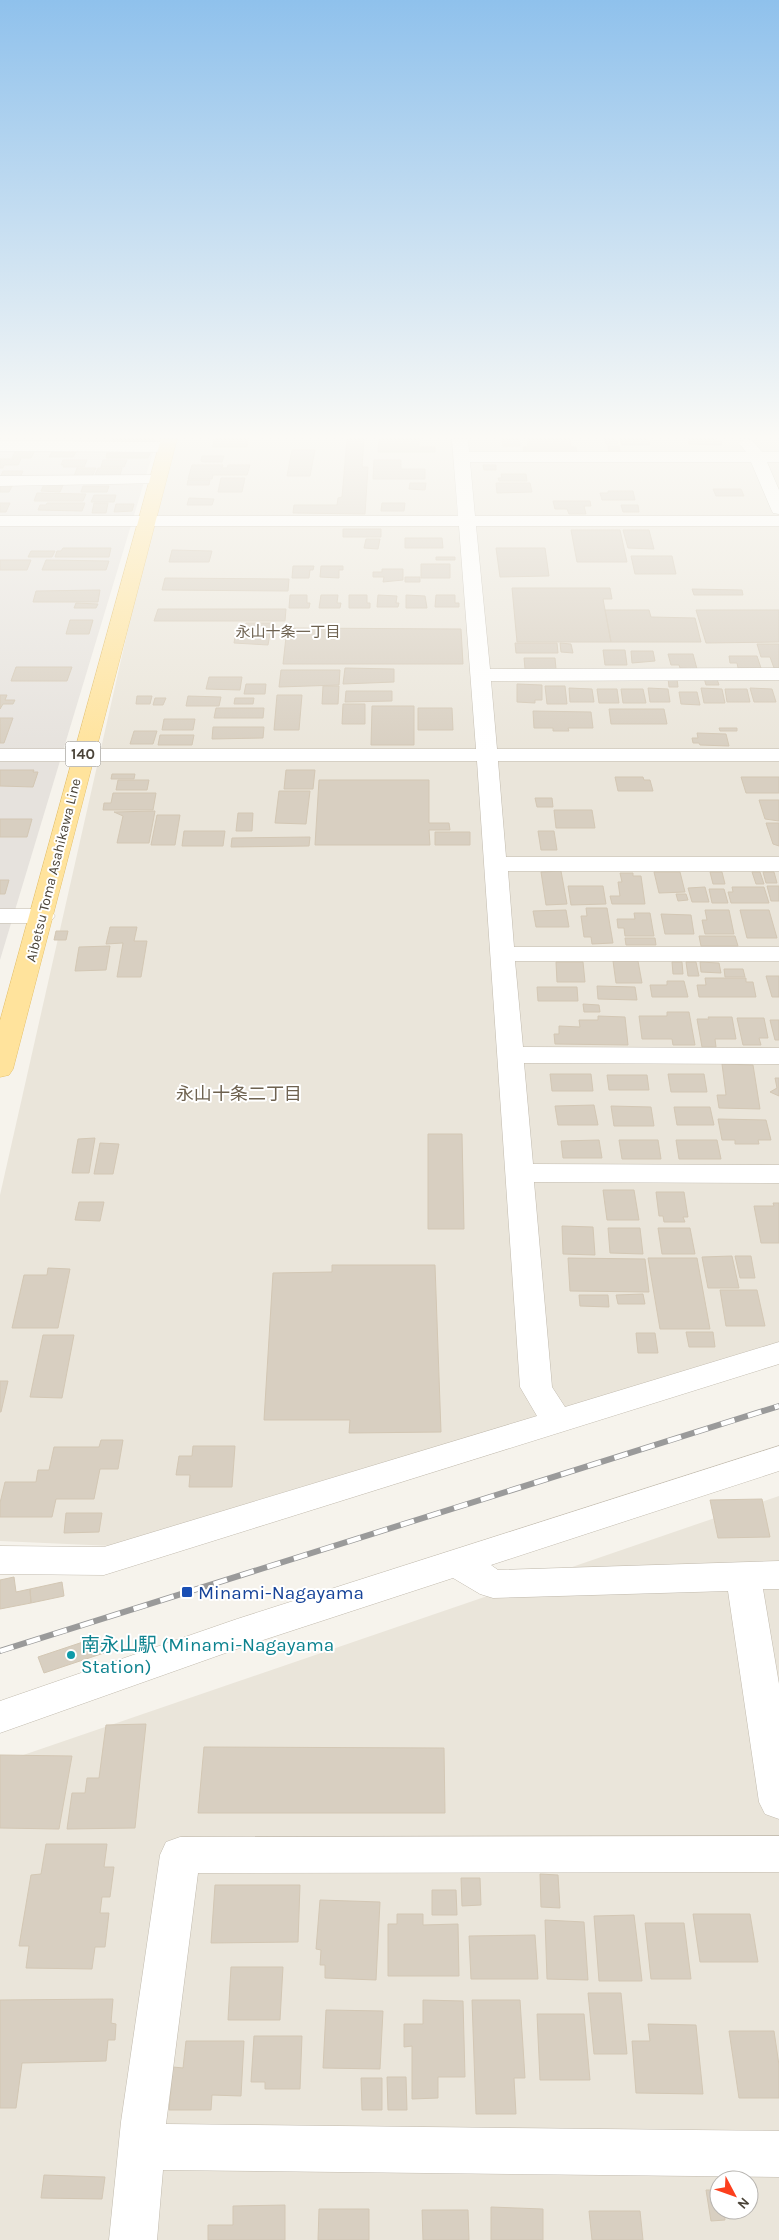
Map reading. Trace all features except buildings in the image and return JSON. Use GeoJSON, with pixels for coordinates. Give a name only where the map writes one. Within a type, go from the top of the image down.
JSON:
{"type":"FeatureCollection","features":[{"type":"Feature","properties":{"kind":"main road","name":"Aibetsu Toma Asahikawa Line"},"geometry":{"type":"LineString","coordinates":[[0,1069],[43,916],[83,755],[141,544]]}},
{"type":"Feature","properties":{"kind":"street"},"geometry":{"type":"LineString","coordinates":[[469,544],[481,675],[536,1387],[557,1422]]}},
{"type":"Feature","properties":{"kind":"street"},"geometry":{"type":"LineString","coordinates":[[481,675],[779,674]]}},
{"type":"Feature","properties":{"kind":"street"},"geometry":{"type":"LineString","coordinates":[[0,755],[779,755]]}},
{"type":"Feature","properties":{"kind":"street"},"geometry":{"type":"LineString","coordinates":[[495,864],[779,864]]}},
{"type":"Feature","properties":{"kind":"street"},"geometry":{"type":"LineString","coordinates":[[0,916],[43,916]]}},
{"type":"Feature","properties":{"kind":"street"},"geometry":{"type":"LineString","coordinates":[[503,954],[779,954]]}},
{"type":"Feature","properties":{"kind":"street"},"geometry":{"type":"LineString","coordinates":[[510,1055],[779,1056]]}},
{"type":"Feature","properties":{"kind":"street"},"geometry":{"type":"LineString","coordinates":[[520,1173],[779,1174]]}},
{"type":"Feature","properties":{"kind":"street"},"geometry":{"type":"LineString","coordinates":[[0,1560],[104,1561],[779,1353]]}},
{"type":"Feature","properties":{"kind":"street"},"geometry":{"type":"LineString","coordinates":[[0,1718],[237,1634],[459,1564],[779,1458]]}},
{"type":"Feature","properties":{"kind":"street"},"geometry":{"type":"LineString","coordinates":[[459,1564],[493,1584],[779,1575]]}},
{"type":"Feature","properties":{"kind":"street"},"geometry":{"type":"LineString","coordinates":[[743,1576],[779,1802]]}},
{"type":"Feature","properties":{"kind":"street"},"geometry":{"type":"LineString","coordinates":[[133,2240],[142,2147],[180,1855],[779,1854]]}},
{"type":"Feature","properties":{"kind":"street"},"geometry":{"type":"LineString","coordinates":[[142,2147],[779,2154]]}},
{"type":"Feature","properties":{"kind":"shaded area"},"geometry":{"type":"Polygon","coordinates":[[[0,544],[125,544],[0,960],[0,544]]]}},
{"type":"Feature","properties":{"kind":"shaded area"},"geometry":{"type":"Polygon","coordinates":[[[147,544],[779,544],[779,1342],[112,1546],[0,1541],[0,1195],[147,544]]]}},
{"type":"Feature","properties":{"kind":"shaded area"},"geometry":{"type":"Polygon","coordinates":[[[779,1496],[779,2240],[0,2240],[0,1763],[779,1496]]]}},
{"type":"Feature","properties":{"kind":"railway"},"geometry":{"type":"LineString","coordinates":[[0,1651],[779,1406]]}},
{"type":"Feature","properties":{"kind":"place","name":"Minami-Nagayama"},"geometry":{"type":"Point","coordinates":[187,1592]}},
{"type":"Feature","properties":{"kind":"place","name":"南永山駅 (Minami-Nagayama Station)"},"geometry":{"type":"Point","coordinates":[71,1655]}},
{"type":"Feature","properties":{"kind":"district","name":"永山十条一丁目"},"geometry":{"type":"Point","coordinates":[288,632]}},
{"type":"Feature","properties":{"kind":"district","name":"永山十条二丁目"},"geometry":{"type":"Point","coordinates":[239,1094]}}]}
